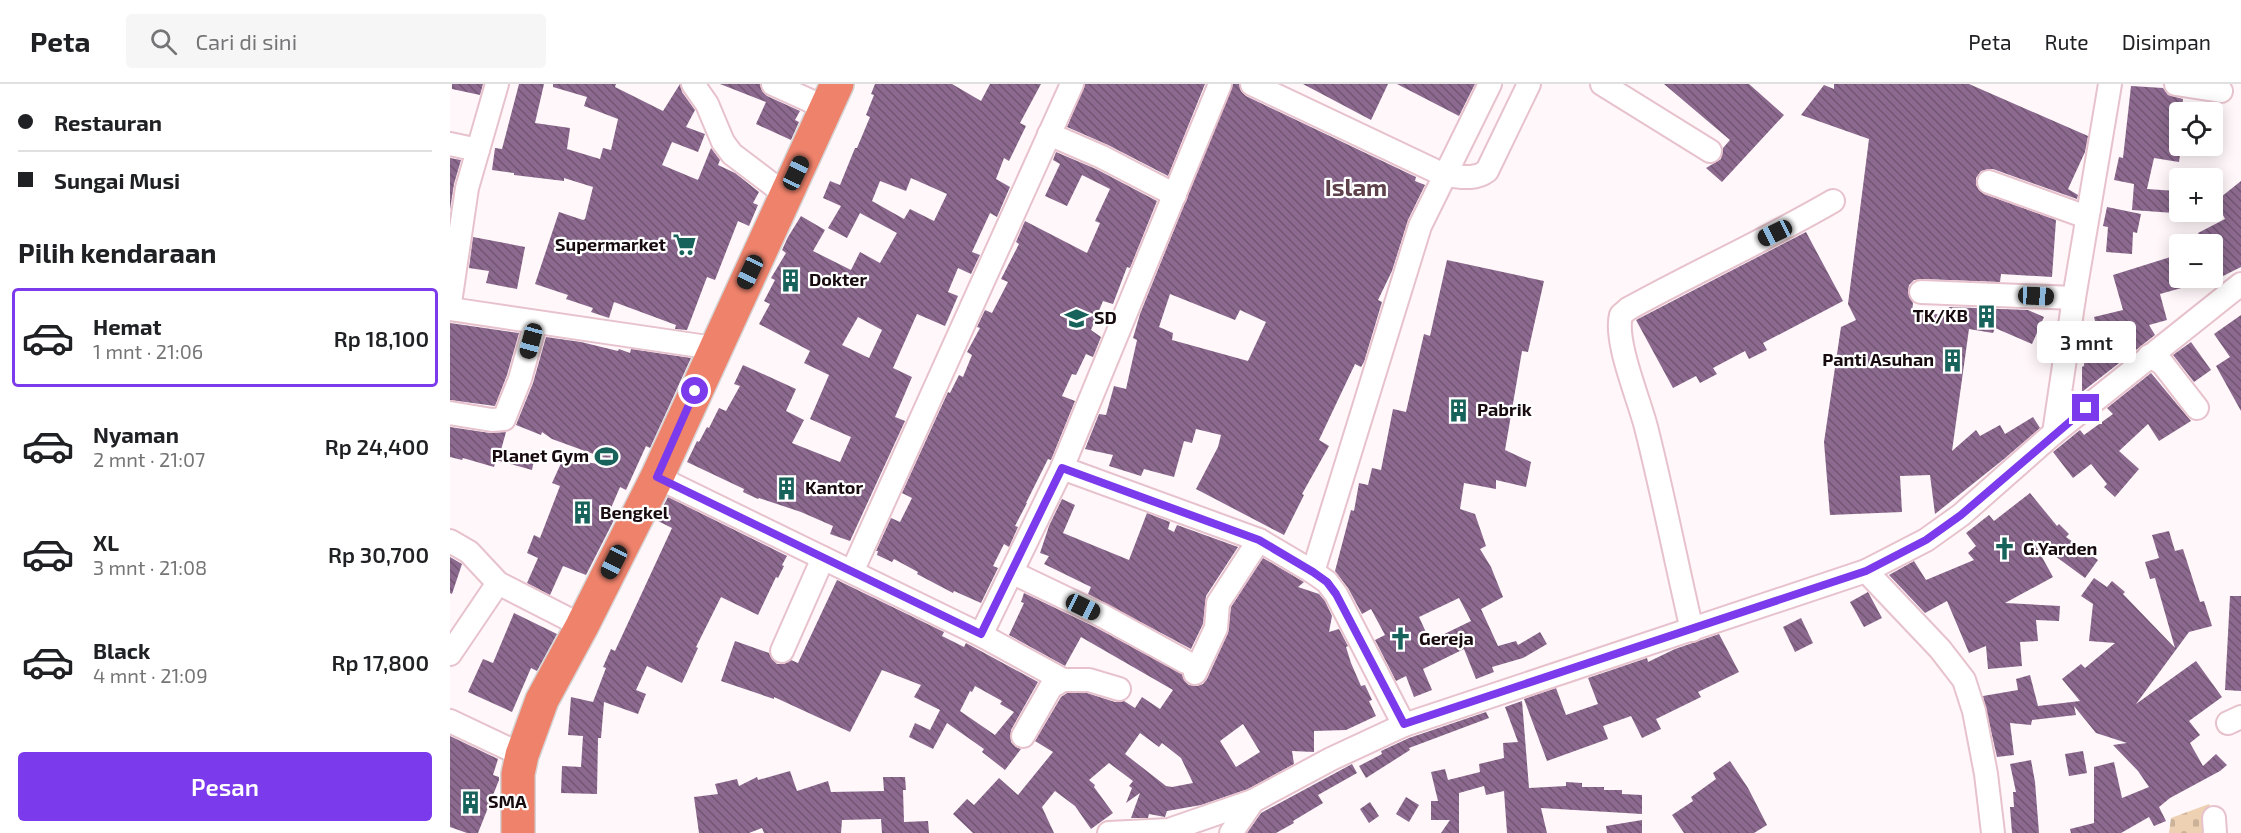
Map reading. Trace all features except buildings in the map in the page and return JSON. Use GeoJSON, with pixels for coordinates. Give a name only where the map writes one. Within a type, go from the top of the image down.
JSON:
{"type":"FeatureCollection","features":[{"type":"Feature","properties":{"kind":"highway"},"geometry":{"type":"LineString","coordinates":[[518,833],[517,785],[522,755],[542,700],[657,477],[831,96]]}},
{"type":"Feature","properties":{"kind":"street"},"geometry":{"type":"LineString","coordinates":[[450,303],[467,188],[497,84]]}},
{"type":"Feature","properties":{"kind":"street"},"geometry":{"type":"LineString","coordinates":[[693,84],[708,104],[723,142],[732,154],[786,195]]}},
{"type":"Feature","properties":{"kind":"street"},"geometry":{"type":"LineString","coordinates":[[773,84],[831,96]]}},
{"type":"Feature","properties":{"kind":"street"},"geometry":{"type":"LineString","coordinates":[[852,572],[1072,84]]}},
{"type":"Feature","properties":{"kind":"street"},"geometry":{"type":"LineString","coordinates":[[981,634],[1013,573],[1062,468],[1220,84]]}},
{"type":"Feature","properties":{"kind":"street"},"geometry":{"type":"LineString","coordinates":[[1252,84],[1285,91],[1444,175],[1479,177],[1487,171],[1529,84]]}},
{"type":"Feature","properties":{"kind":"street"},"geometry":{"type":"LineString","coordinates":[[1313,572],[1420,226],[1490,84]]}},
{"type":"Feature","properties":{"kind":"street"},"geometry":{"type":"LineString","coordinates":[[1602,84],[1710,151]]}},
{"type":"Feature","properties":{"kind":"street"},"geometry":{"type":"LineString","coordinates":[[2054,433],[2110,84]]}},
{"type":"Feature","properties":{"kind":"street"},"geometry":{"type":"LineString","coordinates":[[2176,84],[2222,91]]}},
{"type":"Feature","properties":{"kind":"street"},"geometry":{"type":"LineString","coordinates":[[1049,134],[1101,157],[1174,195]]}},
{"type":"Feature","properties":{"kind":"street"},"geometry":{"type":"LineString","coordinates":[[450,144],[478,150]]}},
{"type":"Feature","properties":{"kind":"street"},"geometry":{"type":"LineString","coordinates":[[1989,182],[2081,215],[2089,209]]}},
{"type":"Feature","properties":{"kind":"street"},"geometry":{"type":"LineString","coordinates":[[1692,630],[1646,426],[1622,346],[1619,332],[1621,315],[1681,280],[1794,224],[1833,201]]}},
{"type":"Feature","properties":{"kind":"street"},"geometry":{"type":"LineString","coordinates":[[1108,833],[1169,830],[1253,801],[1331,759],[1404,724],[1866,571],[1926,540],[1961,515],[2054,433],[2241,284]]}},
{"type":"Feature","properties":{"kind":"street"},"geometry":{"type":"LineString","coordinates":[[1921,292],[2074,298]]}},
{"type":"Feature","properties":{"kind":"street"},"geometry":{"type":"LineString","coordinates":[[450,309],[714,348]]}},
{"type":"Feature","properties":{"kind":"street"},"geometry":{"type":"LineString","coordinates":[[450,413],[492,420],[504,418],[520,379],[536,322]]}},
{"type":"Feature","properties":{"kind":"street"},"geometry":{"type":"LineString","coordinates":[[2149,356],[2162,363],[2197,408]]}},
{"type":"Feature","properties":{"kind":"street"},"geometry":{"type":"LineString","coordinates":[[1062,468],[1259,540],[1327,582],[1336,594],[1404,724]]}},
{"type":"Feature","properties":{"kind":"street"},"geometry":{"type":"LineString","coordinates":[[657,477],[981,634],[1063,680],[1089,680],[1119,689]]}},
{"type":"Feature","properties":{"kind":"street"},"geometry":{"type":"LineString","coordinates":[[1013,573],[1101,615],[1191,668],[1216,628],[1218,603],[1259,540]]}},
{"type":"Feature","properties":{"kind":"street"},"geometry":{"type":"LineString","coordinates":[[450,541],[470,552],[498,583],[582,626]]}},
{"type":"Feature","properties":{"kind":"street"},"geometry":{"type":"LineString","coordinates":[[782,651],[823,558]]}},
{"type":"Feature","properties":{"kind":"street"},"geometry":{"type":"LineString","coordinates":[[1866,571],[1940,649],[1964,680],[1974,711],[1986,774],[1993,833]]}},
{"type":"Feature","properties":{"kind":"street"},"geometry":{"type":"LineString","coordinates":[[450,654],[498,583]]}},
{"type":"Feature","properties":{"kind":"street"},"geometry":{"type":"LineString","coordinates":[[1023,736],[1051,687],[1063,680]]}},
{"type":"Feature","properties":{"kind":"street"},"geometry":{"type":"LineString","coordinates":[[450,721],[522,755]]}},
{"type":"Feature","properties":{"kind":"street"},"geometry":{"type":"LineString","coordinates":[[1231,833],[1253,801]]}},
{"type":"Feature","properties":{"kind":"green space"},"geometry":{"type":"Polygon","coordinates":[[[2209,804],[2224,830],[2223,833],[2169,833],[2171,818],[2209,804]]]}},
{"type":"Feature","properties":{"kind":"place","name":"Supermarket"},"geometry":{"type":"Point","coordinates":[684,245]}},
{"type":"Feature","properties":{"kind":"place","name":"Dokter"},"geometry":{"type":"Point","coordinates":[791,280]}},
{"type":"Feature","properties":{"kind":"place","name":"TK/KB"},"geometry":{"type":"Point","coordinates":[1986,316]}},
{"type":"Feature","properties":{"kind":"place","name":"SD"},"geometry":{"type":"Point","coordinates":[1076,318]}},
{"type":"Feature","properties":{"kind":"place","name":"Panti Asuhan"},"geometry":{"type":"Point","coordinates":[1952,360]}},
{"type":"Feature","properties":{"kind":"place","name":"Pabrik"},"geometry":{"type":"Point","coordinates":[1459,410]}},
{"type":"Feature","properties":{"kind":"place","name":"Planet Gym"},"geometry":{"type":"Point","coordinates":[607,456]}},
{"type":"Feature","properties":{"kind":"place","name":"Kantor"},"geometry":{"type":"Point","coordinates":[787,488]}},
{"type":"Feature","properties":{"kind":"place","name":"Bengkel"},"geometry":{"type":"Point","coordinates":[582,513]}},
{"type":"Feature","properties":{"kind":"place","name":"G.Yarden"},"geometry":{"type":"Point","coordinates":[2005,549]}},
{"type":"Feature","properties":{"kind":"place","name":"Gereja"},"geometry":{"type":"Point","coordinates":[1401,639]}},
{"type":"Feature","properties":{"kind":"place","name":"SMA"},"geometry":{"type":"Point","coordinates":[470,802]}},
{"type":"Feature","properties":{"kind":"district","name":"Islam"},"geometry":{"type":"Point","coordinates":[1356,188]}},
{"type":"Feature","properties":{"kind":"route"},"geometry":{"type":"LineString","coordinates":[[695,391],[657,477],[981,634],[1013,573],[1062,468],[1259,540],[1327,582],[1336,594],[1404,724],[1866,571],[1926,540],[1961,515],[2054,433],[2086,408]]}}]}
